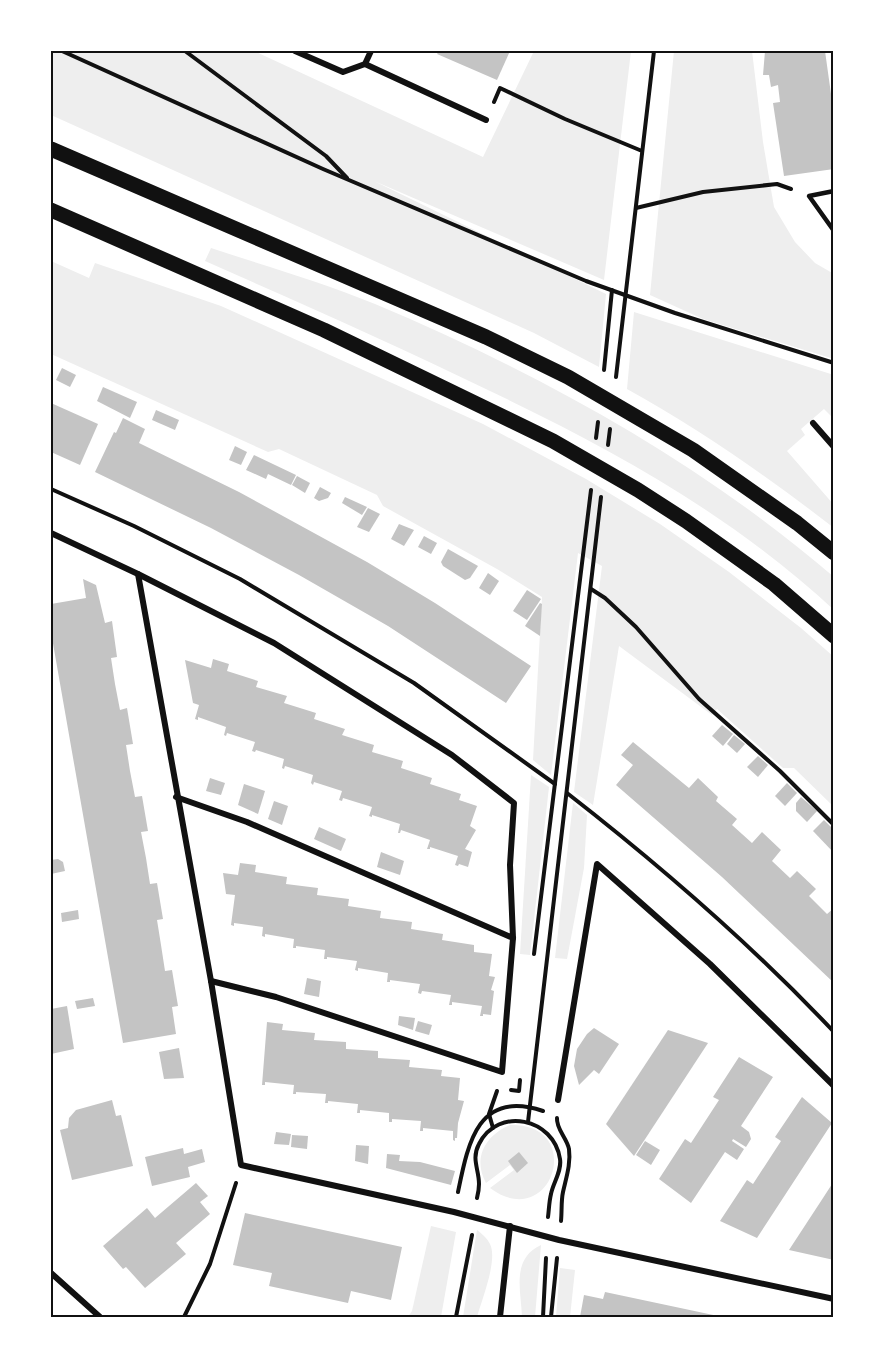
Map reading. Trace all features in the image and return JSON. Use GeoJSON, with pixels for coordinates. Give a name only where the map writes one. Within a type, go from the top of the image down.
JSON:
{"type":"FeatureCollection","features":[{"type":"Feature","properties":{"kind":"main road"},"geometry":{"type":"LineString","coordinates":[[51,149],[486,337],[568,377],[693,450],[797,523],[834,553]]}},
{"type":"Feature","properties":{"kind":"main road"},"geometry":{"type":"LineString","coordinates":[[51,210],[324,330],[553,441],[638,490],[686,521],[774,584],[834,636]]}},
{"type":"Feature","properties":{"kind":"street"},"geometry":{"type":"LineString","coordinates":[[295,51],[343,72],[365,64],[486,120]]}},
{"type":"Feature","properties":{"kind":"street"},"geometry":{"type":"LineString","coordinates":[[365,64],[371,51]]}},
{"type":"Feature","properties":{"kind":"street"},"geometry":{"type":"LineString","coordinates":[[813,423],[834,447]]}},
{"type":"Feature","properties":{"kind":"street"},"geometry":{"type":"LineString","coordinates":[[51,533],[274,643],[452,755],[514,803],[510,865],[513,938],[502,1071],[276,997],[210,981]]}},
{"type":"Feature","properties":{"kind":"street"},"geometry":{"type":"LineString","coordinates":[[138,574],[241,1165],[454,1212],[559,1239],[834,1299]]}},
{"type":"Feature","properties":{"kind":"street"},"geometry":{"type":"LineString","coordinates":[[176,796],[247,822],[513,938]]}},
{"type":"Feature","properties":{"kind":"street"},"geometry":{"type":"LineString","coordinates":[[558,1100],[597,864],[710,964],[834,1086]]}},
{"type":"Feature","properties":{"kind":"street"},"geometry":{"type":"LineString","coordinates":[[499,1317],[510,1226]]}},
{"type":"Feature","properties":{"kind":"street"},"geometry":{"type":"LineString","coordinates":[[51,1273],[100,1317]]}},
{"type":"Feature","properties":{"kind":"lane"},"geometry":{"type":"LineString","coordinates":[[834,191],[809,196],[834,231]]}},
{"type":"Feature","properties":{"kind":"path"},"geometry":{"type":"LineString","coordinates":[[62,51],[347,179],[586,282],[675,313],[834,363]]}},
{"type":"Feature","properties":{"kind":"path"},"geometry":{"type":"LineString","coordinates":[[185,51],[326,156],[347,179]]}},
{"type":"Feature","properties":{"kind":"path"},"geometry":{"type":"LineString","coordinates":[[615,385],[654,51]]}},
{"type":"Feature","properties":{"kind":"path"},"geometry":{"type":"LineString","coordinates":[[486,120],[500,88],[565,119],[642,151]]}},
{"type":"Feature","properties":{"kind":"path"},"geometry":{"type":"LineString","coordinates":[[636,208],[704,192],[777,184],[809,196]]}},
{"type":"Feature","properties":{"kind":"path"},"geometry":{"type":"LineString","coordinates":[[603,379],[612,290]]}},
{"type":"Feature","properties":{"kind":"path"},"geometry":{"type":"LineString","coordinates":[[596,438],[599,415]]}},
{"type":"Feature","properties":{"kind":"path"},"geometry":{"type":"LineString","coordinates":[[607,456],[611,421]]}},
{"type":"Feature","properties":{"kind":"path"},"geometry":{"type":"LineString","coordinates":[[533,965],[591,486]]}},
{"type":"Feature","properties":{"kind":"path"},"geometry":{"type":"LineString","coordinates":[[51,489],[134,526],[240,579],[414,683],[555,784]]}},
{"type":"Feature","properties":{"kind":"path"},"geometry":{"type":"LineString","coordinates":[[528,1122],[602,492]]}},
{"type":"Feature","properties":{"kind":"path"},"geometry":{"type":"LineString","coordinates":[[591,589],[636,627],[699,699],[780,771],[834,825]]}},
{"type":"Feature","properties":{"kind":"path"},"geometry":{"type":"LineString","coordinates":[[567,793],[711,911],[794,989],[834,1032]]}},
{"type":"Feature","properties":{"kind":"path"},"geometry":{"type":"LineString","coordinates":[[519,1091],[520,1070]]}},
{"type":"Feature","properties":{"kind":"path"},"geometry":{"type":"LineString","coordinates":[[493,1128],[489,1114],[502,1071]]}},
{"type":"Feature","properties":{"kind":"path"},"geometry":{"type":"LineString","coordinates":[[556,1124],[558,1100]]}},
{"type":"Feature","properties":{"kind":"path"},"geometry":{"type":"LineString","coordinates":[[454,1212],[469,1144],[476,1128],[489,1114],[512,1105],[530,1107],[543,1111],[556,1124],[565,1137],[569,1149],[569,1164],[562,1197],[551,1317]]}},
{"type":"Feature","properties":{"kind":"path"},"geometry":{"type":"LineString","coordinates":[[456,1317],[475,1218],[479,1183],[475,1167],[475,1153],[486,1133],[504,1121],[516,1120],[538,1125],[551,1136],[561,1161],[550,1196],[543,1317]]}},
{"type":"Feature","properties":{"kind":"path"},"geometry":{"type":"LineString","coordinates":[[184,1317],[210,1264],[241,1165]]}},
{"type":"Feature","properties":{"kind":"shaded area"},"geometry":{"type":"Polygon","coordinates":[[[51,51],[254,51],[483,157],[534,51],[631,51],[604,280],[374,181],[606,294],[599,367],[534,333],[51,115],[51,51]]]}},
{"type":"Feature","properties":{"kind":"shaded area"},"geometry":{"type":"Polygon","coordinates":[[[674,51],[752,51],[763,142],[774,207],[795,242],[815,263],[834,274],[834,359],[703,319],[650,295],[674,51]]]}},
{"type":"Feature","properties":{"kind":"shaded area"},"geometry":{"type":"Polygon","coordinates":[[[211,248],[314,281],[375,304],[497,359],[615,423],[728,495],[834,577],[834,610],[755,544],[671,487],[582,437],[455,374],[205,261],[211,248]]]}},
{"type":"Feature","properties":{"kind":"shaded area"},"geometry":{"type":"Polygon","coordinates":[[[51,261],[89,278],[95,263],[221,306],[483,424],[586,479],[660,524],[729,572],[834,657],[834,807],[794,768],[783,768],[717,709],[712,715],[619,646],[593,805],[574,792],[602,566],[578,553],[551,775],[533,760],[542,597],[497,569],[383,506],[377,495],[279,449],[268,452],[51,354],[51,261]]]}},
{"type":"Feature","properties":{"kind":"shaded area"},"geometry":{"type":"Polygon","coordinates":[[[634,312],[834,375],[834,419],[824,409],[801,429],[805,435],[787,451],[834,505],[834,528],[733,454],[681,420],[627,389],[634,312]]]}},
{"type":"Feature","properties":{"kind":"shaded area"},"geometry":{"type":"Polygon","coordinates":[[[531,775],[549,787],[530,955],[520,954],[531,775]]]}},
{"type":"Feature","properties":{"kind":"shaded area"},"geometry":{"type":"Polygon","coordinates":[[[573,803],[587,815],[584,868],[567,959],[555,958],[573,803]]]}},
{"type":"Feature","properties":{"kind":"shaded area"},"geometry":{"type":"Polygon","coordinates":[[[510,1125],[534,1129],[548,1140],[554,1156],[552,1173],[544,1188],[530,1197],[512,1198],[490,1188],[514,1170],[510,1165],[486,1183],[482,1174],[481,1156],[488,1141],[510,1125]]]}},
{"type":"Feature","properties":{"kind":"shaded area"},"geometry":{"type":"Polygon","coordinates":[[[431,1226],[456,1232],[441,1317],[408,1317],[412,1311],[431,1226]]]}},
{"type":"Feature","properties":{"kind":"shaded area"},"geometry":{"type":"Polygon","coordinates":[[[477,1230],[490,1244],[491,1269],[477,1317],[463,1317],[477,1230]]]}},
{"type":"Feature","properties":{"kind":"shaded area"},"geometry":{"type":"Polygon","coordinates":[[[541,1245],[535,1317],[522,1317],[520,1276],[522,1267],[525,1258],[541,1245]]]}},
{"type":"Feature","properties":{"kind":"shaded area"},"geometry":{"type":"Polygon","coordinates":[[[560,1268],[575,1270],[570,1317],[556,1317],[560,1268]]]}},
{"type":"Feature","properties":{"kind":"building"},"geometry":{"type":"Polygon","coordinates":[[[439,51],[510,51],[497,80],[437,54],[439,51]]]}},
{"type":"Feature","properties":{"kind":"building"},"geometry":{"type":"Polygon","coordinates":[[[765,51],[825,51],[831,94],[834,94],[834,169],[784,176],[773,103],[780,102],[778,85],[771,87],[769,75],[763,75],[765,51]]]}},
{"type":"Feature","properties":{"kind":"building"},"geometry":{"type":"Polygon","coordinates":[[[62,368],[76,375],[70,387],[56,380],[62,368]]]}},
{"type":"Feature","properties":{"kind":"building"},"geometry":{"type":"Polygon","coordinates":[[[103,387],[137,402],[130,418],[97,401],[103,387]]]}},
{"type":"Feature","properties":{"kind":"building"},"geometry":{"type":"Polygon","coordinates":[[[51,403],[98,424],[80,465],[51,452],[51,403]]]}},
{"type":"Feature","properties":{"kind":"building"},"geometry":{"type":"Polygon","coordinates":[[[156,410],[179,420],[175,430],[152,420],[156,410]]]}},
{"type":"Feature","properties":{"kind":"building"},"geometry":{"type":"Polygon","coordinates":[[[123,418],[145,429],[139,443],[239,492],[367,562],[531,666],[506,703],[388,626],[299,575],[211,528],[95,472],[123,418]]]}},
{"type":"Feature","properties":{"kind":"building"},"geometry":{"type":"Polygon","coordinates":[[[235,446],[247,452],[241,465],[229,460],[235,446]]]}},
{"type":"Feature","properties":{"kind":"building"},"geometry":{"type":"Polygon","coordinates":[[[254,455],[296,475],[291,485],[268,474],[266,479],[246,470],[254,455]]]}},
{"type":"Feature","properties":{"kind":"building"},"geometry":{"type":"Polygon","coordinates":[[[297,476],[310,483],[305,493],[292,485],[297,476]]]}},
{"type":"Feature","properties":{"kind":"building"},"geometry":{"type":"Polygon","coordinates":[[[320,487],[331,493],[328,498],[319,501],[314,498],[320,487]]]}},
{"type":"Feature","properties":{"kind":"building"},"geometry":{"type":"Polygon","coordinates":[[[345,497],[367,507],[362,515],[342,503],[345,497]]]}},
{"type":"Feature","properties":{"kind":"building"},"geometry":{"type":"Polygon","coordinates":[[[368,508],[380,514],[369,532],[357,527],[368,508]]]}},
{"type":"Feature","properties":{"kind":"building"},"geometry":{"type":"Polygon","coordinates":[[[399,524],[414,530],[404,546],[391,539],[399,524]]]}},
{"type":"Feature","properties":{"kind":"building"},"geometry":{"type":"Polygon","coordinates":[[[424,536],[437,543],[431,554],[418,547],[424,536]]]}},
{"type":"Feature","properties":{"kind":"building"},"geometry":{"type":"Polygon","coordinates":[[[448,549],[478,566],[470,578],[465,580],[443,566],[441,562],[448,549]]]}},
{"type":"Feature","properties":{"kind":"building"},"geometry":{"type":"Polygon","coordinates":[[[488,573],[499,581],[490,595],[479,588],[488,573]]]}},
{"type":"Feature","properties":{"kind":"building"},"geometry":{"type":"Polygon","coordinates":[[[83,579],[96,585],[105,623],[112,621],[117,657],[111,658],[115,684],[120,710],[127,708],[133,744],[126,745],[130,771],[135,797],[142,796],[148,831],[141,832],[150,884],[157,883],[163,919],[157,920],[165,971],[172,970],[178,1006],[172,1007],[176,1034],[123,1043],[51,632],[51,604],[86,598],[83,579]]]}},
{"type":"Feature","properties":{"kind":"building"},"geometry":{"type":"Polygon","coordinates":[[[527,590],[541,599],[527,620],[513,611],[527,590]]]}},
{"type":"Feature","properties":{"kind":"building"},"geometry":{"type":"Polygon","coordinates":[[[540,603],[542,604],[540,636],[525,626],[540,603]]]}},
{"type":"Feature","properties":{"kind":"building"},"geometry":{"type":"Polygon","coordinates":[[[213,659],[229,664],[227,671],[258,681],[256,687],[287,696],[284,703],[316,713],[314,719],[345,729],[342,735],[374,745],[372,752],[403,761],[401,768],[432,778],[430,784],[461,794],[459,800],[477,806],[470,826],[476,830],[465,849],[472,852],[468,867],[455,865],[458,856],[430,847],[427,849],[430,840],[401,830],[398,833],[400,824],[369,816],[372,807],[343,798],[342,801],[339,800],[342,791],[314,782],[313,785],[311,783],[313,775],[285,766],[284,769],[282,768],[284,759],[256,750],[252,751],[255,742],[227,733],[226,736],[224,735],[226,727],[198,717],[198,720],[195,719],[199,705],[193,703],[185,660],[211,668],[213,659]]]}},
{"type":"Feature","properties":{"kind":"building"},"geometry":{"type":"Polygon","coordinates":[[[722,725],[733,734],[723,746],[712,736],[722,725]]]}},
{"type":"Feature","properties":{"kind":"building"},"geometry":{"type":"Polygon","coordinates":[[[734,735],[745,744],[737,753],[727,744],[734,735]]]}},
{"type":"Feature","properties":{"kind":"building"},"geometry":{"type":"Polygon","coordinates":[[[633,742],[689,788],[698,778],[718,797],[716,801],[737,819],[732,825],[752,843],[762,832],[781,850],[772,861],[790,878],[797,871],[816,889],[809,896],[827,914],[834,908],[834,983],[722,877],[616,785],[633,765],[621,755],[633,742]]]}},
{"type":"Feature","properties":{"kind":"building"},"geometry":{"type":"Polygon","coordinates":[[[758,756],[768,765],[758,777],[747,767],[758,756]]]}},
{"type":"Feature","properties":{"kind":"building"},"geometry":{"type":"Polygon","coordinates":[[[210,778],[225,783],[221,795],[206,791],[210,778]]]}},
{"type":"Feature","properties":{"kind":"building"},"geometry":{"type":"Polygon","coordinates":[[[787,783],[797,793],[785,806],[775,796],[787,783]]]}},
{"type":"Feature","properties":{"kind":"building"},"geometry":{"type":"Polygon","coordinates":[[[244,784],[265,791],[258,814],[238,805],[244,784]]]}},
{"type":"Feature","properties":{"kind":"building"},"geometry":{"type":"Polygon","coordinates":[[[801,797],[817,811],[807,822],[796,811],[796,803],[801,797]]]}},
{"type":"Feature","properties":{"kind":"building"},"geometry":{"type":"Polygon","coordinates":[[[274,801],[288,806],[282,825],[268,819],[274,801]]]}},
{"type":"Feature","properties":{"kind":"building"},"geometry":{"type":"Polygon","coordinates":[[[824,820],[834,830],[834,853],[813,831],[824,820]]]}},
{"type":"Feature","properties":{"kind":"building"},"geometry":{"type":"Polygon","coordinates":[[[319,827],[346,839],[341,851],[314,839],[319,827]]]}},
{"type":"Feature","properties":{"kind":"building"},"geometry":{"type":"Polygon","coordinates":[[[381,852],[404,861],[400,875],[377,867],[381,852]]]}},
{"type":"Feature","properties":{"kind":"building"},"geometry":{"type":"Polygon","coordinates":[[[58,859],[63,862],[65,871],[51,874],[51,860],[58,859]]]}},
{"type":"Feature","properties":{"kind":"building"},"geometry":{"type":"Polygon","coordinates":[[[240,863],[256,865],[255,872],[287,877],[286,884],[318,888],[317,895],[349,899],[348,906],[381,911],[380,918],[412,922],[411,929],[443,934],[442,940],[474,945],[474,952],[492,954],[489,976],[495,977],[491,990],[494,991],[491,1015],[480,1016],[482,1006],[452,1002],[452,1005],[449,1005],[451,995],[422,991],[421,994],[418,993],[420,984],[390,980],[387,982],[388,973],[358,968],[358,971],[355,970],[357,961],[327,957],[324,959],[325,950],[296,946],[293,948],[294,939],[265,934],[265,937],[262,936],[263,927],[234,923],[234,926],[231,925],[235,895],[226,894],[223,873],[238,875],[240,863]]]}},
{"type":"Feature","properties":{"kind":"building"},"geometry":{"type":"Polygon","coordinates":[[[78,910],[79,919],[62,922],[61,913],[78,910]]]}},
{"type":"Feature","properties":{"kind":"building"},"geometry":{"type":"Polygon","coordinates":[[[307,978],[321,981],[319,997],[304,994],[307,978]]]}},
{"type":"Feature","properties":{"kind":"building"},"geometry":{"type":"Polygon","coordinates":[[[93,998],[95,1006],[77,1009],[75,1001],[93,998]]]}},
{"type":"Feature","properties":{"kind":"building"},"geometry":{"type":"Polygon","coordinates":[[[67,1006],[74,1049],[51,1054],[51,1009],[67,1006]]]}},
{"type":"Feature","properties":{"kind":"building"},"geometry":{"type":"Polygon","coordinates":[[[399,1016],[415,1018],[413,1030],[398,1025],[399,1016]]]}},
{"type":"Feature","properties":{"kind":"building"},"geometry":{"type":"Polygon","coordinates":[[[418,1021],[432,1025],[429,1035],[415,1031],[418,1021]]]}},
{"type":"Feature","properties":{"kind":"building"},"geometry":{"type":"Polygon","coordinates":[[[267,1022],[283,1024],[282,1030],[315,1033],[314,1040],[346,1042],[346,1049],[378,1051],[378,1058],[410,1060],[409,1067],[442,1070],[441,1076],[460,1078],[458,1100],[464,1101],[458,1123],[457,1138],[453,1140],[453,1131],[423,1128],[423,1131],[420,1131],[421,1121],[392,1119],[392,1122],[389,1122],[389,1113],[360,1110],[360,1113],[357,1113],[358,1104],[328,1101],[325,1103],[326,1094],[296,1092],[293,1094],[294,1085],[265,1082],[265,1085],[262,1085],[267,1022]]]}},
{"type":"Feature","properties":{"kind":"building"},"geometry":{"type":"Polygon","coordinates":[[[594,1028],[619,1044],[599,1074],[594,1070],[579,1085],[574,1066],[577,1049],[594,1028]]]}},
{"type":"Feature","properties":{"kind":"building"},"geometry":{"type":"Polygon","coordinates":[[[668,1030],[708,1043],[634,1156],[606,1124],[668,1030]]]}},
{"type":"Feature","properties":{"kind":"building"},"geometry":{"type":"Polygon","coordinates":[[[179,1048],[184,1078],[164,1079],[159,1052],[179,1048]]]}},
{"type":"Feature","properties":{"kind":"building"},"geometry":{"type":"Polygon","coordinates":[[[739,1057],[773,1077],[741,1126],[749,1132],[751,1139],[746,1147],[733,1139],[732,1141],[744,1149],[737,1160],[725,1152],[691,1203],[659,1179],[685,1139],[691,1143],[719,1100],[713,1097],[739,1057]]]}},
{"type":"Feature","properties":{"kind":"building"},"geometry":{"type":"Polygon","coordinates":[[[802,1097],[832,1123],[757,1238],[720,1221],[747,1180],[753,1184],[781,1141],[775,1137],[802,1097]]]}},
{"type":"Feature","properties":{"kind":"building"},"geometry":{"type":"Polygon","coordinates":[[[112,1100],[116,1116],[121,1115],[133,1166],[72,1180],[60,1130],[68,1128],[69,1118],[76,1110],[112,1100]]]}},
{"type":"Feature","properties":{"kind":"building"},"geometry":{"type":"Polygon","coordinates":[[[276,1132],[291,1134],[289,1145],[274,1144],[276,1132]]]}},
{"type":"Feature","properties":{"kind":"building"},"geometry":{"type":"Polygon","coordinates":[[[292,1135],[308,1136],[307,1149],[291,1147],[292,1135]]]}},
{"type":"Feature","properties":{"kind":"building"},"geometry":{"type":"Polygon","coordinates":[[[645,1141],[660,1150],[651,1165],[636,1155],[645,1141]]]}},
{"type":"Feature","properties":{"kind":"building"},"geometry":{"type":"Polygon","coordinates":[[[356,1145],[369,1146],[368,1164],[355,1161],[356,1145]]]}},
{"type":"Feature","properties":{"kind":"building"},"geometry":{"type":"Polygon","coordinates":[[[183,1148],[184,1154],[202,1149],[205,1162],[188,1167],[190,1177],[152,1186],[145,1157],[183,1148]]]}},
{"type":"Feature","properties":{"kind":"building"},"geometry":{"type":"Polygon","coordinates":[[[519,1152],[528,1163],[517,1173],[508,1161],[519,1152]]]}},
{"type":"Feature","properties":{"kind":"building"},"geometry":{"type":"Polygon","coordinates":[[[387,1154],[400,1155],[399,1161],[420,1162],[455,1171],[451,1185],[386,1168],[387,1154]]]}},
{"type":"Feature","properties":{"kind":"building"},"geometry":{"type":"Polygon","coordinates":[[[834,1181],[834,1260],[789,1250],[823,1198],[834,1181]]]}},
{"type":"Feature","properties":{"kind":"building"},"geometry":{"type":"Polygon","coordinates":[[[196,1183],[208,1196],[200,1202],[210,1214],[176,1243],[186,1254],[145,1288],[126,1267],[123,1269],[103,1246],[147,1208],[155,1218],[196,1183]]]}},
{"type":"Feature","properties":{"kind":"building"},"geometry":{"type":"Polygon","coordinates":[[[245,1213],[402,1247],[391,1300],[351,1291],[348,1303],[269,1286],[272,1273],[233,1265],[245,1213]]]}},
{"type":"Feature","properties":{"kind":"building"},"geometry":{"type":"Polygon","coordinates":[[[605,1292],[718,1317],[580,1317],[584,1295],[603,1299],[605,1292]]]}}]}
